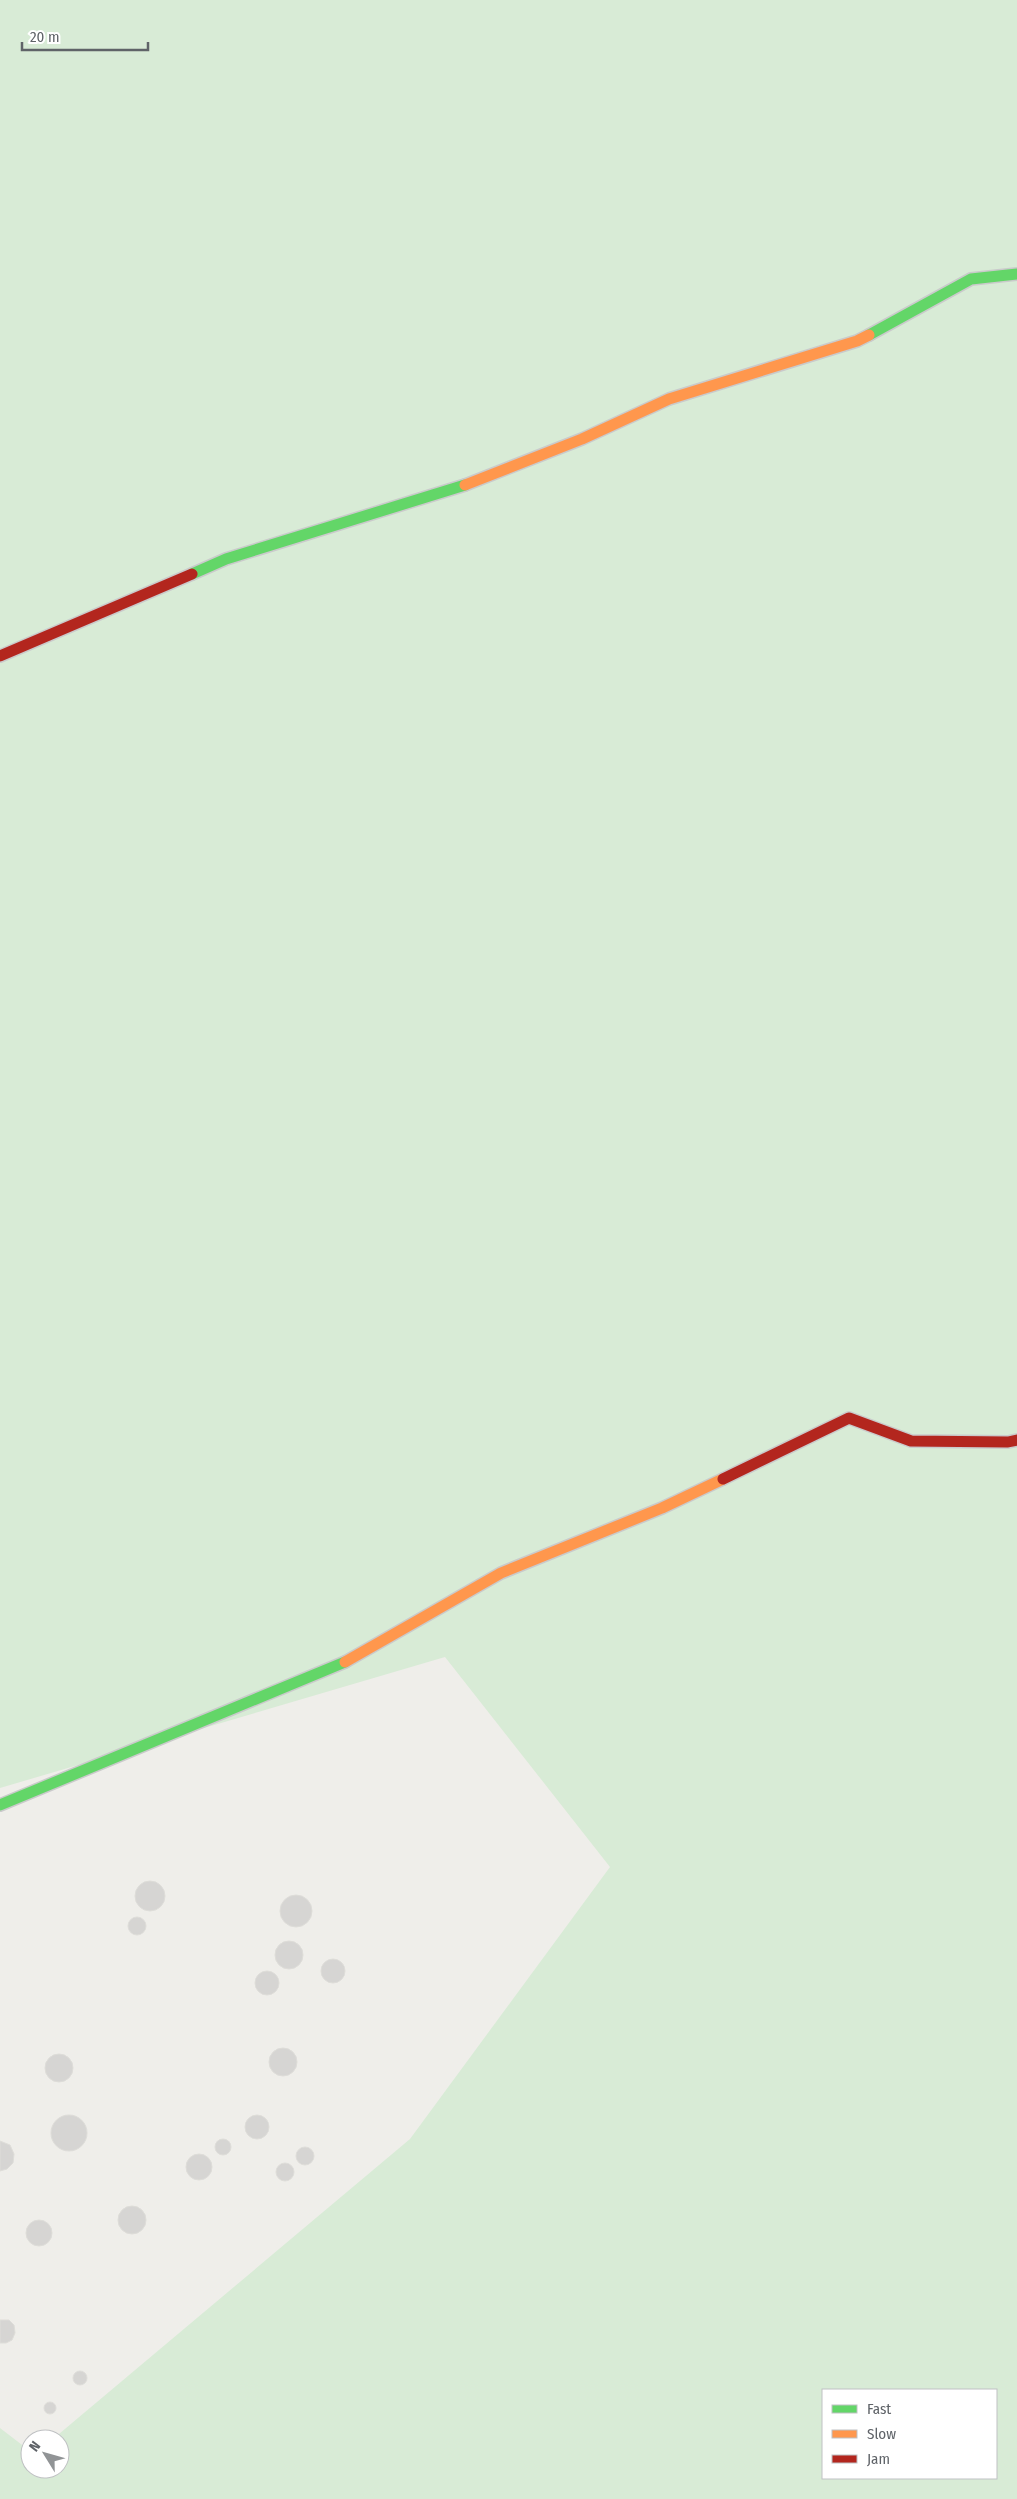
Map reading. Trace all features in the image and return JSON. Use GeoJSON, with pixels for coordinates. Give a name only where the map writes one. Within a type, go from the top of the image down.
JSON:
{"type":"FeatureCollection","features":[{"type":"Feature","properties":{"kind":"street"},"geometry":{"type":"LineString","coordinates":[[0,656],[226,560],[479,481],[582,439],[669,399],[857,341],[971,279],[1017,274]]}},
{"type":"Feature","properties":{"kind":"street"},"geometry":{"type":"LineString","coordinates":[[0,1805],[349,1660],[501,1573],[662,1508],[848,1418],[911,1441],[1008,1442],[1017,1440]]}},
{"type":"Feature","properties":{"kind":"green space"},"geometry":{"type":"Polygon","coordinates":[[[0,0],[1017,0],[1017,2499],[0,2499],[0,2428],[20,2443],[20,2479],[70,2479],[70,2429],[65,2429],[410,2139],[610,1867],[445,1657],[0,1788],[0,0]]]}},
{"type":"Feature","properties":{"kind":"building"},"geometry":{"type":"Polygon","coordinates":[[[150,1881],[161,1885],[165,1896],[161,1907],[150,1911],[139,1907],[135,1896],[139,1885],[150,1881]]]}},
{"type":"Feature","properties":{"kind":"building"},"geometry":{"type":"Polygon","coordinates":[[[296,1895],[307,1900],[312,1911],[307,1922],[296,1927],[285,1922],[280,1911],[285,1900],[296,1895]]]}},
{"type":"Feature","properties":{"kind":"building"},"geometry":{"type":"Polygon","coordinates":[[[133,1917],[141,1917],[146,1922],[144,1933],[133,1935],[128,1930],[128,1922],[133,1917]]]}},
{"type":"Feature","properties":{"kind":"building"},"geometry":{"type":"Polygon","coordinates":[[[289,1941],[299,1945],[303,1955],[299,1965],[289,1969],[279,1965],[275,1955],[279,1945],[289,1941]]]}},
{"type":"Feature","properties":{"kind":"building"},"geometry":{"type":"Polygon","coordinates":[[[328,1959],[338,1959],[345,1966],[345,1976],[338,1983],[328,1983],[321,1976],[321,1966],[328,1959]]]}},
{"type":"Feature","properties":{"kind":"building"},"geometry":{"type":"Polygon","coordinates":[[[267,1971],[276,1974],[279,1983],[276,1992],[267,1995],[258,1992],[255,1983],[258,1974],[267,1971]]]}},
{"type":"Feature","properties":{"kind":"building"},"geometry":{"type":"Polygon","coordinates":[[[283,2048],[293,2052],[297,2062],[293,2072],[283,2076],[273,2072],[269,2062],[273,2052],[283,2048]]]}},
{"type":"Feature","properties":{"kind":"building"},"geometry":{"type":"Polygon","coordinates":[[[59,2054],[69,2058],[73,2068],[69,2078],[59,2082],[49,2078],[45,2068],[49,2058],[59,2054]]]}},
{"type":"Feature","properties":{"kind":"building"},"geometry":{"type":"Polygon","coordinates":[[[69,2115],[76,2116],[82,2120],[86,2126],[86,2140],[82,2146],[76,2150],[69,2151],[62,2150],[56,2146],[52,2140],[51,2133],[52,2126],[56,2120],[62,2116],[69,2115]]]}},
{"type":"Feature","properties":{"kind":"building"},"geometry":{"type":"Polygon","coordinates":[[[257,2115],[262,2116],[268,2122],[268,2132],[262,2138],[257,2139],[252,2138],[246,2132],[245,2127],[246,2122],[252,2116],[257,2115]]]}},
{"type":"Feature","properties":{"kind":"building"},"geometry":{"type":"Polygon","coordinates":[[[223,2139],[229,2141],[231,2147],[229,2153],[223,2155],[217,2153],[215,2147],[217,2141],[223,2139]]]}},
{"type":"Feature","properties":{"kind":"building"},"geometry":{"type":"Polygon","coordinates":[[[0,2141],[10,2145],[14,2154],[13,2163],[7,2169],[0,2171],[0,2141]]]}},
{"type":"Feature","properties":{"kind":"building"},"geometry":{"type":"Polygon","coordinates":[[[305,2147],[311,2150],[314,2156],[311,2162],[305,2165],[299,2162],[296,2156],[299,2150],[305,2147]]]}},
{"type":"Feature","properties":{"kind":"building"},"geometry":{"type":"Polygon","coordinates":[[[199,2154],[208,2158],[212,2167],[208,2176],[199,2180],[190,2176],[186,2167],[190,2158],[199,2154]]]}},
{"type":"Feature","properties":{"kind":"building"},"geometry":{"type":"Polygon","coordinates":[[[281,2163],[289,2163],[294,2168],[292,2179],[281,2181],[276,2176],[276,2168],[281,2163]]]}},
{"type":"Feature","properties":{"kind":"building"},"geometry":{"type":"Polygon","coordinates":[[[132,2206],[142,2210],[146,2220],[142,2230],[132,2234],[122,2230],[118,2220],[122,2210],[132,2206]]]}},
{"type":"Feature","properties":{"kind":"building"},"geometry":{"type":"Polygon","coordinates":[[[39,2220],[48,2224],[52,2233],[48,2242],[39,2246],[30,2242],[26,2233],[30,2224],[39,2220]]]}},
{"type":"Feature","properties":{"kind":"building"},"geometry":{"type":"Polygon","coordinates":[[[0,2320],[9,2320],[14,2325],[15,2333],[12,2340],[6,2343],[0,2343],[0,2320]]]}},
{"type":"Feature","properties":{"kind":"building"},"geometry":{"type":"Polygon","coordinates":[[[77,2371],[83,2371],[87,2378],[83,2385],[77,2385],[73,2381],[73,2375],[77,2371]]]}},
{"type":"Feature","properties":{"kind":"building"},"geometry":{"type":"Polygon","coordinates":[[[52,2402],[55,2403],[55,2413],[48,2414],[45,2413],[44,2406],[45,2403],[52,2402]]]}},
{"type":"Feature","properties":{"kind":"traffic: fast"},"geometry":{"type":"LineString","coordinates":[[869,335],[971,279],[1017,274]]}},
{"type":"Feature","properties":{"kind":"traffic: fast"},"geometry":{"type":"LineString","coordinates":[[192,574],[226,559],[465,485]]}},
{"type":"Feature","properties":{"kind":"traffic: fast"},"geometry":{"type":"LineString","coordinates":[[0,1805],[345,1662]]}},
{"type":"Feature","properties":{"kind":"traffic: slow"},"geometry":{"type":"LineString","coordinates":[[465,485],[582,439],[669,399],[857,341],[869,335]]}},
{"type":"Feature","properties":{"kind":"traffic: slow"},"geometry":{"type":"LineString","coordinates":[[345,1662],[501,1573],[662,1508],[723,1479]]}},
{"type":"Feature","properties":{"kind":"traffic: jam"},"geometry":{"type":"LineString","coordinates":[[0,656],[192,574]]}},
{"type":"Feature","properties":{"kind":"traffic: jam"},"geometry":{"type":"LineString","coordinates":[[723,1479],[849,1418],[911,1441],[1008,1442],[1017,1440]]}}]}
